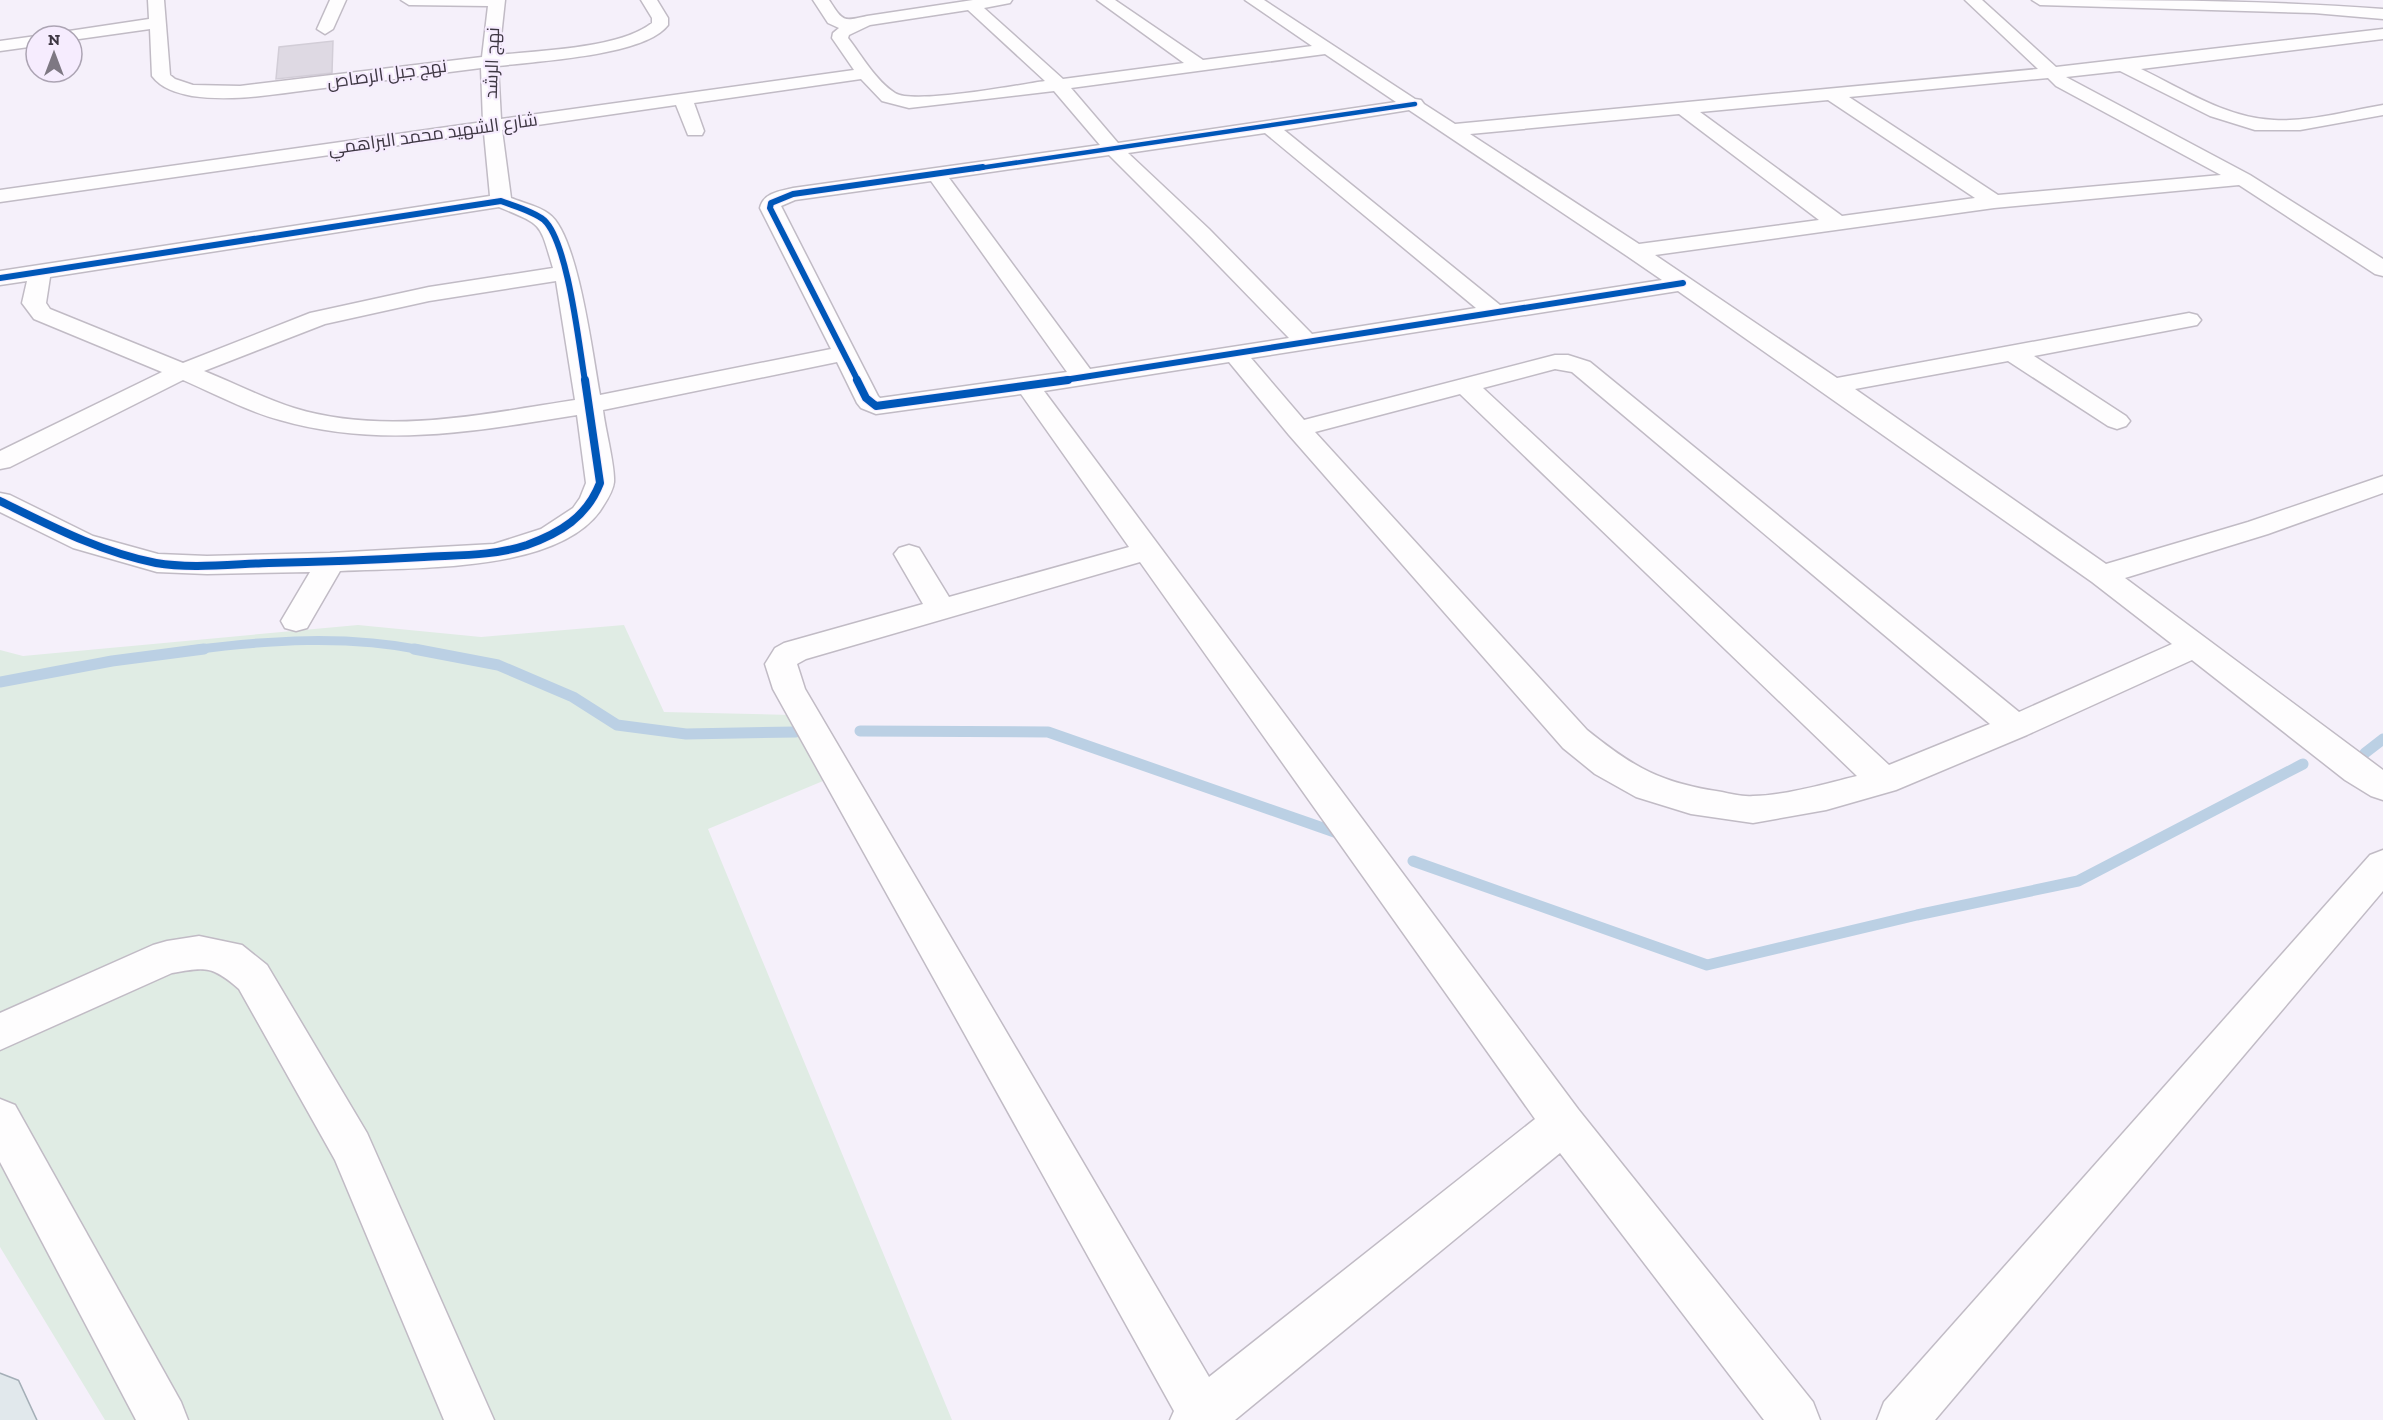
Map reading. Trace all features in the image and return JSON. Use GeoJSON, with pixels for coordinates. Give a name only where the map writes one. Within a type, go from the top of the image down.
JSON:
{"type":"FeatureCollection","features":[{"type":"Feature","properties":{"kind":"main road"},"geometry":{"type":"LineString","coordinates":[[0,1399],[11,1420]]}},
{"type":"Feature","properties":{"kind":"street","name":"نهج جبل الرصاص"},"geometry":{"type":"LineString","coordinates":[[156,0],[161,76],[165,83],[176,88],[202,91],[264,90],[605,47],[636,41],[650,34],[660,25],[660,18],[649,0]]}},
{"type":"Feature","properties":{"kind":"street"},"geometry":{"type":"LineString","coordinates":[[325,29],[339,0]]}},
{"type":"Feature","properties":{"kind":"street"},"geometry":{"type":"LineString","coordinates":[[409,0],[496,0]]}},
{"type":"Feature","properties":{"kind":"street","name":"نهج الرشد"},"geometry":{"type":"LineString","coordinates":[[496,0],[489,61],[492,125],[501,201]]}},
{"type":"Feature","properties":{"kind":"street"},"geometry":{"type":"LineString","coordinates":[[821,0],[834,20],[851,27]]}},
{"type":"Feature","properties":{"kind":"street"},"geometry":{"type":"LineString","coordinates":[[1004,0],[867,21],[841,33],[840,38],[881,92],[901,102],[945,100],[1328,49]]}},
{"type":"Feature","properties":{"kind":"street"},"geometry":{"type":"LineString","coordinates":[[1105,0],[1200,66]]}},
{"type":"Feature","properties":{"kind":"street"},"geometry":{"type":"LineString","coordinates":[[1253,0],[1635,250],[1833,386],[2102,575],[2357,771],[2383,787]]}},
{"type":"Feature","properties":{"kind":"street"},"geometry":{"type":"LineString","coordinates":[[1973,0],[2049,72],[2073,89],[2243,179],[2383,269]]}},
{"type":"Feature","properties":{"kind":"street"},"geometry":{"type":"LineString","coordinates":[[2040,0],[2314,8],[2383,14]]}},
{"type":"Feature","properties":{"kind":"street"},"geometry":{"type":"LineString","coordinates":[[2262,0],[2383,8]]}},
{"type":"Feature","properties":{"kind":"street"},"geometry":{"type":"LineString","coordinates":[[972,5],[1059,85],[1113,148],[1202,234],[1306,342]]}},
{"type":"Feature","properties":{"kind":"street"},"geometry":{"type":"LineString","coordinates":[[84,34],[158,23]]}},
{"type":"Feature","properties":{"kind":"street"},"geometry":{"type":"LineString","coordinates":[[1453,130],[2122,66],[2383,34]]}},
{"type":"Feature","properties":{"kind":"street"},"geometry":{"type":"LineString","coordinates":[[2348,40],[2383,53]]}},
{"type":"Feature","properties":{"kind":"street"},"geometry":{"type":"LineString","coordinates":[[0,46],[24,43]]}},
{"type":"Feature","properties":{"kind":"street"},"geometry":{"type":"LineString","coordinates":[[2122,66],[2229,117],[2260,125],[2285,126],[2383,110]]}},
{"type":"Feature","properties":{"kind":"street","name":"شارع الشهيد محمد البراهمي"},"geometry":{"type":"LineString","coordinates":[[0,196],[867,73]]}},
{"type":"Feature","properties":{"kind":"street"},"geometry":{"type":"LineString","coordinates":[[1830,93],[1994,202]]}},
{"type":"Feature","properties":{"kind":"street"},"geometry":{"type":"LineString","coordinates":[[683,99],[695,131]]}},
{"type":"Feature","properties":{"kind":"street"},"geometry":{"type":"LineString","coordinates":[[1414,104],[1269,128],[793,194],[779,198],[771,203],[770,208],[866,398],[876,406],[1028,386],[1683,283]]}},
{"type":"Feature","properties":{"kind":"street"},"geometry":{"type":"LineString","coordinates":[[1682,107],[1838,223]]}},
{"type":"Feature","properties":{"kind":"street"},"geometry":{"type":"LineString","coordinates":[[1269,128],[1496,313]]}},
{"type":"Feature","properties":{"kind":"street"},"geometry":{"type":"LineString","coordinates":[[936,174],[1083,377]]}},
{"type":"Feature","properties":{"kind":"street"},"geometry":{"type":"LineString","coordinates":[[1635,250],[1994,202],[2243,179]]}},
{"type":"Feature","properties":{"kind":"street"},"geometry":{"type":"LineString","coordinates":[[0,278],[501,201],[542,218],[552,229],[566,273],[600,483],[594,499],[583,514],[551,535],[526,545],[494,553],[330,562],[207,565],[157,563],[83,542],[0,501]]}},
{"type":"Feature","properties":{"kind":"street"},"geometry":{"type":"LineString","coordinates":[[40,272],[34,303],[42,314],[287,414],[340,425],[428,429],[589,405],[845,353]]}},
{"type":"Feature","properties":{"kind":"street"},"geometry":{"type":"LineString","coordinates":[[0,461],[181,372],[327,315],[429,294],[566,273]]}},
{"type":"Feature","properties":{"kind":"street"},"geometry":{"type":"LineString","coordinates":[[1833,386],[2188,320]]}},
{"type":"Feature","properties":{"kind":"street"},"geometry":{"type":"LineString","coordinates":[[2013,353],[2117,421]]}},
{"type":"Feature","properties":{"kind":"street"},"geometry":{"type":"LineString","coordinates":[[1235,354],[1298,429],[1575,739],[1607,765],[1648,788],[1691,801],[1753,810],[1826,797],[1884,781],[2014,727],[2196,646]]}},
{"type":"Feature","properties":{"kind":"street"},"geometry":{"type":"LineString","coordinates":[[1298,429],[1555,362],[1568,362],[1581,367],[2014,727]]}},
{"type":"Feature","properties":{"kind":"street"},"geometry":{"type":"LineString","coordinates":[[1465,385],[1884,781]]}},
{"type":"Feature","properties":{"kind":"street"},"geometry":{"type":"LineString","coordinates":[[1028,386],[1563,1123],[1795,1420]]}},
{"type":"Feature","properties":{"kind":"street"},"geometry":{"type":"LineString","coordinates":[[2102,575],[2259,528],[2383,484]]}},
{"type":"Feature","properties":{"kind":"street"},"geometry":{"type":"LineString","coordinates":[[1147,551],[795,651],[786,656],[781,664],[795,700],[1199,1417],[1563,1123]]}},
{"type":"Feature","properties":{"kind":"street"},"geometry":{"type":"LineString","coordinates":[[909,554],[942,610]]}},
{"type":"Feature","properties":{"kind":"street"},"geometry":{"type":"LineString","coordinates":[[296,621],[330,562]]}},
{"type":"Feature","properties":{"kind":"street"},"geometry":{"type":"LineString","coordinates":[[1902,1420],[2383,865]]}},
{"type":"Feature","properties":{"kind":"street"},"geometry":{"type":"LineString","coordinates":[[0,1032],[167,957],[199,952],[228,957],[253,977],[352,1148],[469,1420]]}},
{"type":"Feature","properties":{"kind":"street"},"geometry":{"type":"LineString","coordinates":[[0,1119],[163,1420]]}},
{"type":"Feature","properties":{"kind":"shaded area"},"geometry":{"type":"Polygon","coordinates":[[[358,625],[481,637],[624,625],[664,712],[791,715],[823,781],[708,829],[952,1420],[105,1420],[0,1247],[0,650],[23,656],[358,625]]]}},
{"type":"Feature","properties":{"kind":"building"},"geometry":{"type":"Polygon","coordinates":[[[333,41],[332,73],[276,79],[279,47],[333,41]]]}},
{"type":"Feature","properties":{"kind":"waterway"},"geometry":{"type":"LineString","coordinates":[[192,650],[307,641],[365,642],[422,650]]}},
{"type":"Feature","properties":{"kind":"waterway"},"geometry":{"type":"LineString","coordinates":[[0,682],[112,661],[204,649]]}},
{"type":"Feature","properties":{"kind":"waterway"},"geometry":{"type":"LineString","coordinates":[[414,649],[498,665],[573,697],[617,725],[686,734],[796,732]]}},
{"type":"Feature","properties":{"kind":"waterway"},"geometry":{"type":"LineString","coordinates":[[860,731],[1048,732],[1343,835]]}},
{"type":"Feature","properties":{"kind":"waterway"},"geometry":{"type":"LineString","coordinates":[[2365,753],[2383,739]]}},
{"type":"Feature","properties":{"kind":"waterway"},"geometry":{"type":"LineString","coordinates":[[1413,861],[1707,965],[1917,915],[2078,881],[2303,764]]}},
{"type":"Feature","properties":{"kind":"cycle path"},"geometry":{"type":"LineString","coordinates":[[1415,104],[1269,127],[793,194],[779,198],[771,203],[770,208],[866,398],[876,406],[1028,386],[1683,283]]}},
{"type":"Feature","properties":{"kind":"cycle path"},"geometry":{"type":"LineString","coordinates":[[0,278],[501,201],[542,218],[552,229],[566,273],[600,483],[594,499],[583,514],[551,535],[526,545],[494,553],[330,562],[207,565],[157,563],[83,542],[0,501]]}}]}
